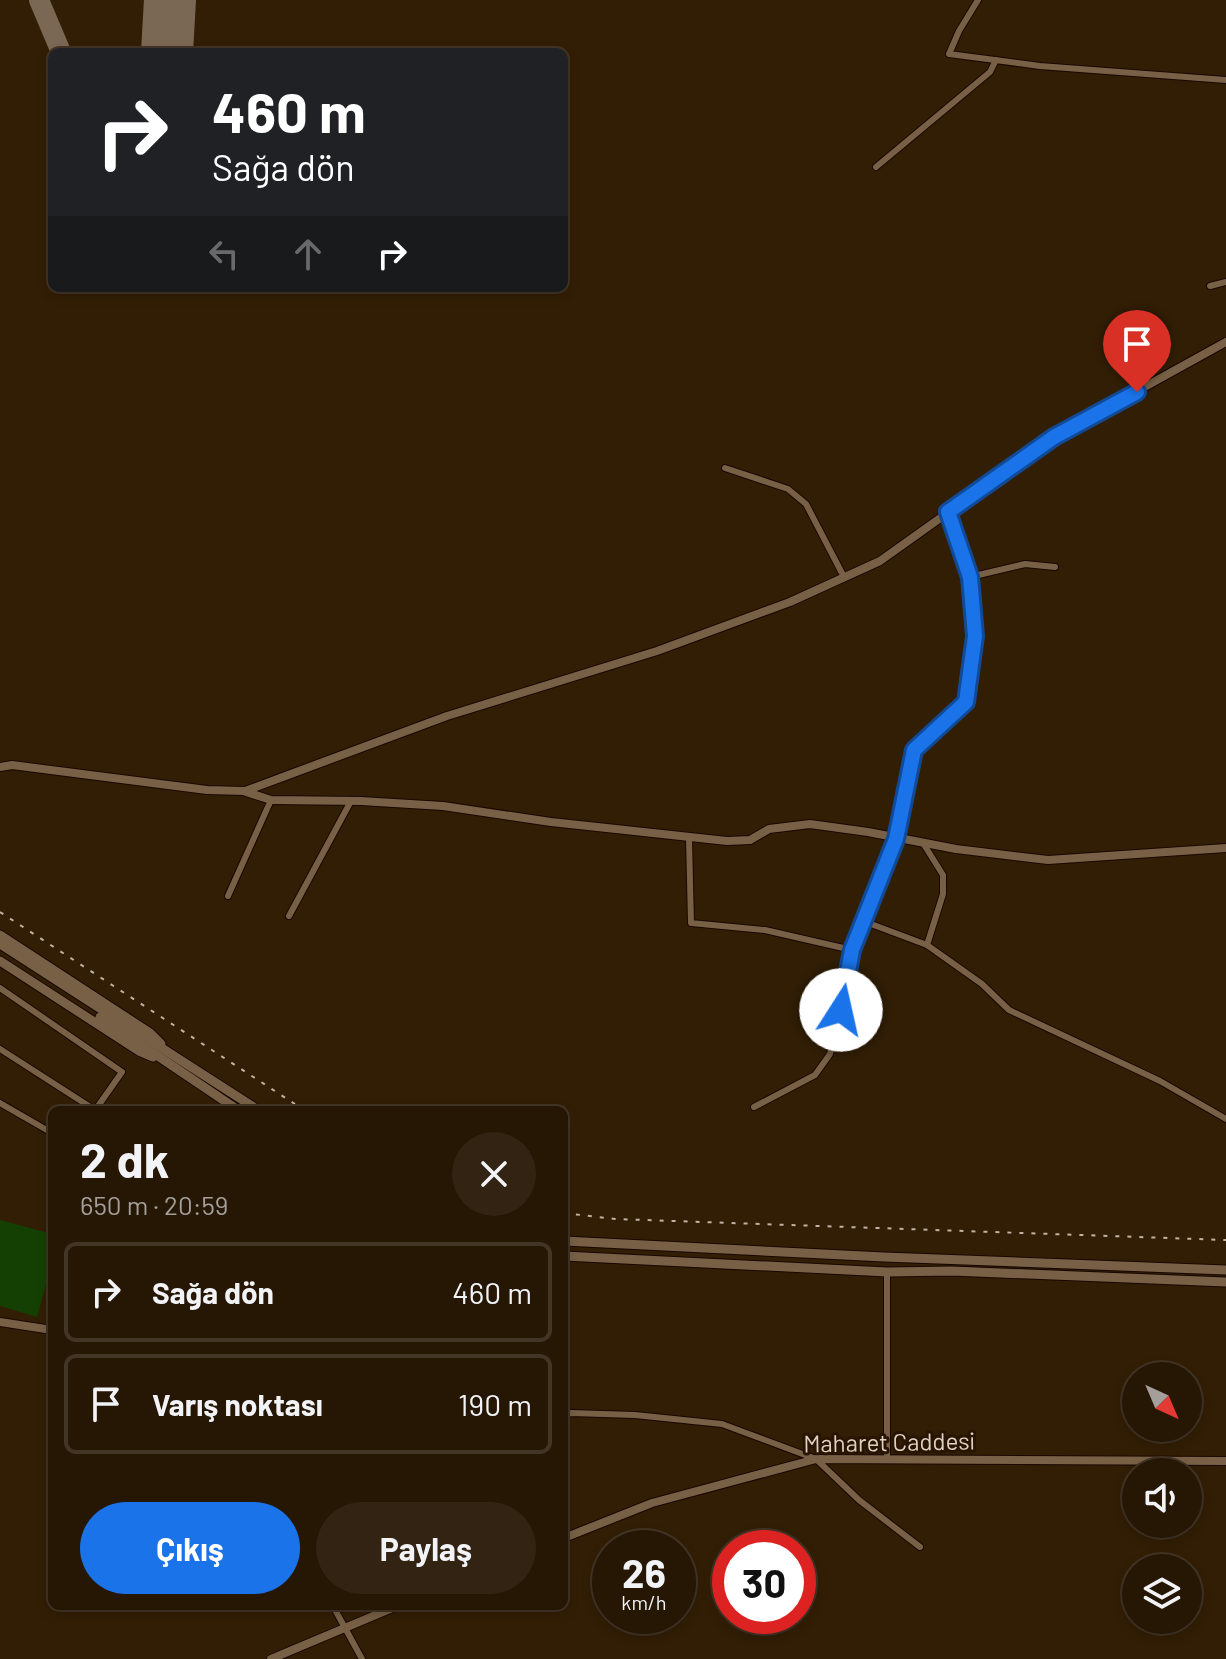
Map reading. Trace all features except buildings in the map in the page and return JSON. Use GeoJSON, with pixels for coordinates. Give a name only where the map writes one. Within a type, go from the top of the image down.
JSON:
{"type":"FeatureCollection","features":[{"type":"Feature","properties":{"kind":"main road"},"geometry":{"type":"LineString","coordinates":[[0,935],[150,1033],[172,1061]]}},
{"type":"Feature","properties":{"kind":"main road"},"geometry":{"type":"LineString","coordinates":[[0,944],[233,1106]]}},
{"type":"Feature","properties":{"kind":"main road"},"geometry":{"type":"LineString","coordinates":[[0,951],[172,1061],[251,1106]]}},
{"type":"Feature","properties":{"kind":"main road"},"geometry":{"type":"LineString","coordinates":[[0,961],[139,1051],[172,1061]]}},
{"type":"Feature","properties":{"kind":"main road"},"geometry":{"type":"LineString","coordinates":[[568,1241],[1226,1270]]}},
{"type":"Feature","properties":{"kind":"main road"},"geometry":{"type":"LineString","coordinates":[[568,1256],[887,1272],[952,1271],[1226,1282]]}},
{"type":"Feature","properties":{"kind":"street"},"geometry":{"type":"LineString","coordinates":[[978,0],[949,54],[1226,80]]}},
{"type":"Feature","properties":{"kind":"street"},"geometry":{"type":"LineString","coordinates":[[876,167],[990,72],[996,60]]}},
{"type":"Feature","properties":{"kind":"street"},"geometry":{"type":"LineString","coordinates":[[1210,286],[1226,282]]}},
{"type":"Feature","properties":{"kind":"street"},"geometry":{"type":"LineString","coordinates":[[245,791],[447,716],[657,651],[790,602],[880,561],[1054,437],[1226,342]]}},
{"type":"Feature","properties":{"kind":"street"},"geometry":{"type":"LineString","coordinates":[[725,468],[788,489],[806,504],[844,577]]}},
{"type":"Feature","properties":{"kind":"street"},"geometry":{"type":"LineString","coordinates":[[754,1107],[815,1075],[830,1054],[852,950],[896,839],[914,750],[966,702],[975,636],[970,577],[948,512]]}},
{"type":"Feature","properties":{"kind":"street"},"geometry":{"type":"LineString","coordinates":[[970,577],[1025,564],[1055,567]]}},
{"type":"Feature","properties":{"kind":"street"},"geometry":{"type":"LineString","coordinates":[[0,767],[12,765],[207,790],[245,791],[271,800],[443,806],[689,839],[750,840],[769,829],[810,824],[1048,860],[1226,848]]}},
{"type":"Feature","properties":{"kind":"street"},"geometry":{"type":"LineString","coordinates":[[228,896],[271,800]]}},
{"type":"Feature","properties":{"kind":"street"},"geometry":{"type":"LineString","coordinates":[[289,916],[351,801]]}},
{"type":"Feature","properties":{"kind":"street"},"geometry":{"type":"LineString","coordinates":[[689,839],[691,923],[765,930],[852,950]]}},
{"type":"Feature","properties":{"kind":"street"},"geometry":{"type":"LineString","coordinates":[[923,843],[943,875],[943,894],[927,945]]}},
{"type":"Feature","properties":{"kind":"street"},"geometry":{"type":"LineString","coordinates":[[863,921],[927,945],[982,984],[1009,1010],[1160,1081],[1226,1119]]}},
{"type":"Feature","properties":{"kind":"street"},"geometry":{"type":"LineString","coordinates":[[0,998],[2,989],[122,1072],[97,1106]]}},
{"type":"Feature","properties":{"kind":"street"},"geometry":{"type":"LineString","coordinates":[[0,1049],[90,1106]]}},
{"type":"Feature","properties":{"kind":"street"},"geometry":{"type":"LineString","coordinates":[[0,1103],[48,1131]]}},
{"type":"Feature","properties":{"kind":"street"},"geometry":{"type":"LineString","coordinates":[[887,1272],[887,1460]]}},
{"type":"Feature","properties":{"kind":"street"},"geometry":{"type":"LineString","coordinates":[[0,1322],[48,1329]]}},
{"type":"Feature","properties":{"kind":"street"},"geometry":{"type":"LineString","coordinates":[[568,1414],[635,1415],[722,1424],[816,1459],[859,1500],[920,1547]]}},
{"type":"Feature","properties":{"kind":"street","name":"Maharet Caddesi"},"geometry":{"type":"LineString","coordinates":[[568,1536],[652,1503],[816,1459],[1226,1461]]}},
{"type":"Feature","properties":{"kind":"street"},"geometry":{"type":"LineString","coordinates":[[335,1610],[362,1659]]}},
{"type":"Feature","properties":{"kind":"street"},"geometry":{"type":"LineString","coordinates":[[271,1659],[387,1610]]}},
{"type":"Feature","properties":{"kind":"green space"},"geometry":{"type":"Polygon","coordinates":[[[0,1220],[48,1233],[48,1277],[37,1317],[0,1306],[0,1220]]]}},
{"type":"Feature","properties":{"kind":"taxiway"},"geometry":{"type":"LineString","coordinates":[[39,0],[59,48]]}},
{"type":"Feature","properties":{"kind":"runway"},"geometry":{"type":"LineString","coordinates":[[167,48],[170,0]]}},
{"type":"Feature","properties":{"kind":"railway"},"geometry":{"type":"LineString","coordinates":[[0,912],[298,1106]]}},
{"type":"Feature","properties":{"kind":"railway"},"geometry":{"type":"LineString","coordinates":[[568,1213],[615,1219],[1226,1240]]}},
{"type":"Feature","properties":{"kind":"route"},"geometry":{"type":"LineString","coordinates":[[841,1010],[852,950],[896,839],[914,750],[966,702],[975,636],[970,577],[948,512],[1054,437],[1137,392]]}}]}
